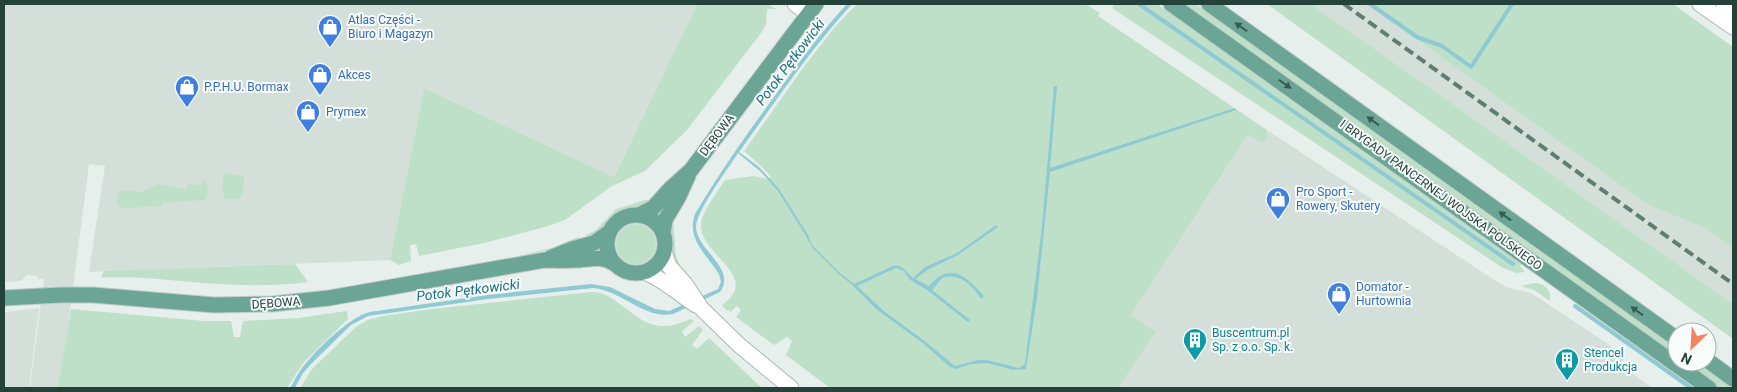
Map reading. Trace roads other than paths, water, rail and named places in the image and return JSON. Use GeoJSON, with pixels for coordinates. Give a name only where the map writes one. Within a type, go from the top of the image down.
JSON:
{"type":"FeatureCollection","features":[{"type":"Feature","properties":{"kind":"main road","name":"I BRYGADY PANCERNEJ WOJSKA POLSKIEGO"},"geometry":{"type":"LineString","coordinates":[[1171,4],[1709,388]]}},
{"type":"Feature","properties":{"kind":"main road","name":"I BRYGADY PANCERNEJ WOJSKA POLSKIEGO"},"geometry":{"type":"LineString","coordinates":[[1209,4],[1667,332]]}},
{"type":"Feature","properties":{"kind":"main road","name":"DĘBOWA"},"geometry":{"type":"LineString","coordinates":[[639,215],[653,208],[691,170],[812,9]]}},
{"type":"Feature","properties":{"kind":"main road","name":"DĘBOWA"},"geometry":{"type":"LineString","coordinates":[[663,233],[665,220],[691,170]]}},
{"type":"Feature","properties":{"kind":"main road"},"geometry":{"type":"LineString","coordinates":[[628,215],[639,215],[649,218],[655,222],[663,233],[665,240],[664,252],[658,263],[644,272],[627,272],[613,263],[609,256],[607,247],[608,234],[611,227],[628,215]]}},
{"type":"Feature","properties":{"kind":"main road","name":"DĘBOWA"},"geometry":{"type":"LineString","coordinates":[[546,260],[572,249],[594,243],[608,234]]}},
{"type":"Feature","properties":{"kind":"main road","name":"DĘBOWA"},"geometry":{"type":"LineString","coordinates":[[4,298],[94,295],[208,305],[272,304],[329,298],[546,260],[605,258],[613,263]]}},
{"type":"Feature","properties":{"kind":"main road"},"geometry":{"type":"LineString","coordinates":[[1717,367],[1733,379]]}},
{"type":"Feature","properties":{"kind":"street"},"geometry":{"type":"LineString","coordinates":[[795,4],[812,9]]}},
{"type":"Feature","properties":{"kind":"street"},"geometry":{"type":"LineString","coordinates":[[1700,4],[1733,27]]}},
{"type":"Feature","properties":{"kind":"street"},"geometry":{"type":"LineString","coordinates":[[1724,4],[1733,10]]}},
{"type":"Feature","properties":{"kind":"street"},"geometry":{"type":"LineString","coordinates":[[664,252],[669,266],[685,284],[701,308],[739,345],[791,388]]}},
{"type":"Feature","properties":{"kind":"street"},"geometry":{"type":"LineString","coordinates":[[644,272],[659,278],[676,293],[701,308]]}},
{"type":"Feature","properties":{"kind":"water"},"geometry":{"type":"Polygon","coordinates":[[[847,4],[852,4],[807,58],[739,152],[759,167],[779,189],[808,235],[811,244],[854,284],[893,266],[902,267],[913,278],[925,267],[957,253],[996,225],[998,227],[958,255],[929,269],[915,279],[929,286],[937,278],[951,273],[958,274],[971,283],[984,296],[981,299],[970,285],[954,277],[942,278],[932,290],[970,320],[968,322],[927,290],[910,280],[904,271],[896,268],[857,286],[885,312],[955,366],[978,360],[986,360],[1019,368],[1025,364],[1042,226],[1054,86],[1057,86],[1050,168],[1235,108],[1236,110],[1050,172],[1037,298],[1026,369],[1013,370],[988,363],[971,364],[956,369],[950,367],[924,344],[876,309],[811,246],[778,191],[761,172],[738,153],[701,211],[696,227],[698,236],[724,275],[724,283],[720,292],[673,314],[663,315],[643,309],[603,290],[593,288],[488,299],[368,316],[351,325],[303,373],[295,388],[290,388],[302,368],[324,344],[352,320],[370,312],[488,295],[591,284],[610,287],[655,309],[669,311],[718,289],[721,282],[719,274],[695,239],[693,223],[695,214],[743,140],[809,49],[847,4]]]}},
{"type":"Feature","properties":{"kind":"waterway"},"geometry":{"type":"LineString","coordinates":[[1139,4],[1513,264]]}},
{"type":"Feature","properties":{"kind":"waterway"},"geometry":{"type":"LineString","coordinates":[[1370,4],[1417,37],[1442,46],[1471,67],[1512,4]]}},
{"type":"Feature","properties":{"kind":"waterway"},"geometry":{"type":"LineString","coordinates":[[1575,306],[1691,388]]}},
{"type":"Feature","properties":{"kind":"railway"},"geometry":{"type":"LineString","coordinates":[[1344,4],[1733,284]]}},
{"type":"Feature","properties":{"kind":"place","name":"Atlas Części - Biuro i Magazyn"},"geometry":{"type":"Point","coordinates":[330,48]}},
{"type":"Feature","properties":{"kind":"place","name":"Akces"},"geometry":{"type":"Point","coordinates":[320,96]}},
{"type":"Feature","properties":{"kind":"place","name":"P.P.H.U. Bormax"},"geometry":{"type":"Point","coordinates":[187,108]}},
{"type":"Feature","properties":{"kind":"place","name":"Prymex"},"geometry":{"type":"Point","coordinates":[308,133]}},
{"type":"Feature","properties":{"kind":"place","name":"Pro Sport - Rowery, Skutery"},"geometry":{"type":"Point","coordinates":[1278,220]}},
{"type":"Feature","properties":{"kind":"place","name":"Domator - Hurtownia"},"geometry":{"type":"Point","coordinates":[1339,315]}},
{"type":"Feature","properties":{"kind":"place","name":"Buscentrum.pl Sp. z o.o. Sp. k."},"geometry":{"type":"Point","coordinates":[1195,361]}},
{"type":"Feature","properties":{"kind":"place","name":"Stencel Produkcja"},"geometry":{"type":"Point","coordinates":[1567,381]}},
{"type":"Feature","properties":{"kind":"water label","name":"Potok Pętkowicki"},"geometry":{"type":"Point","coordinates":[790,62]}},
{"type":"Feature","properties":{"kind":"water label","name":"Potok Pętkowicki"},"geometry":{"type":"Point","coordinates":[468,290]}}]}
